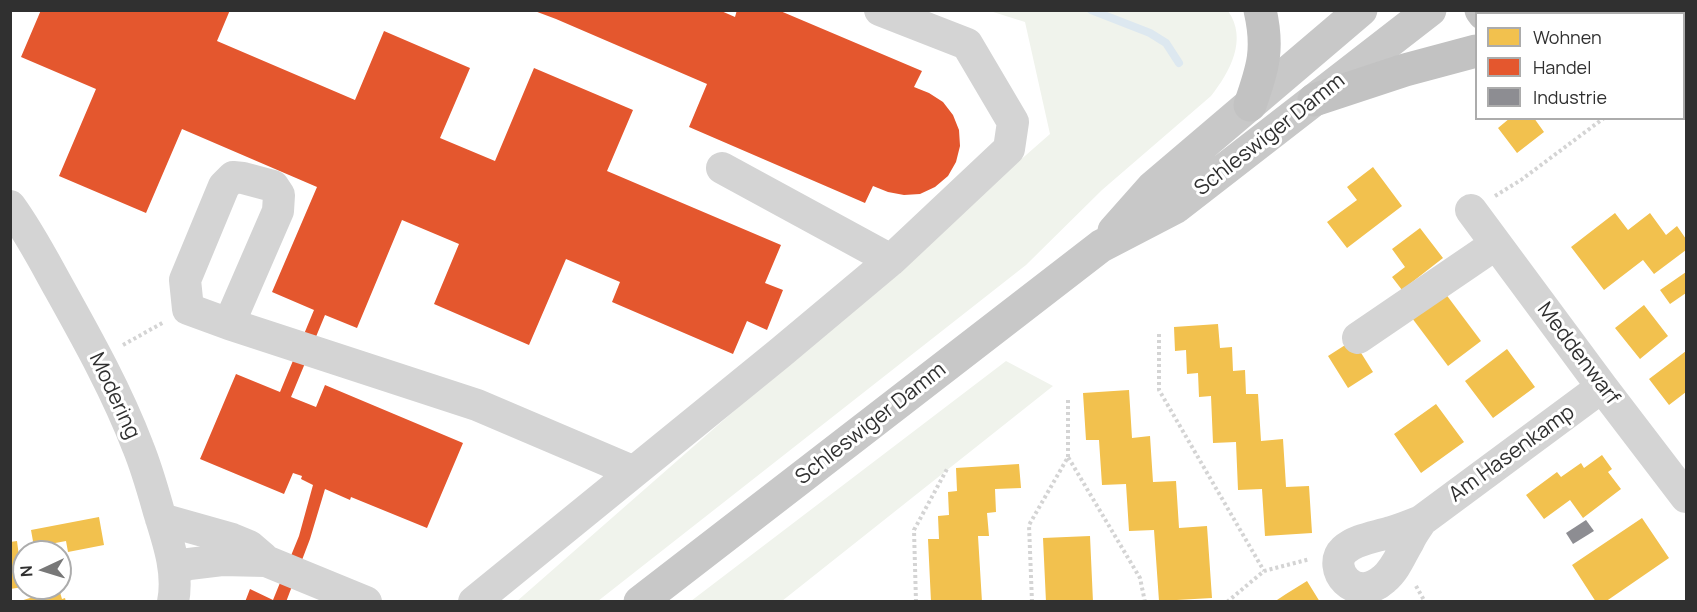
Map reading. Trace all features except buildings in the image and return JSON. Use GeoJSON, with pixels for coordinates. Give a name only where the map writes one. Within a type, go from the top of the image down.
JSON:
{"type":"FeatureCollection","features":[{"type":"Feature","properties":{"kind":"highway"},"geometry":{"type":"LineString","coordinates":[[1250,105],[1266,48],[1260,10]]}},
{"type":"Feature","properties":{"kind":"highway"},"geometry":{"type":"LineString","coordinates":[[1314,100],[1405,70],[1475,51]]}},
{"type":"Feature","properties":{"kind":"main road","name":"Schleswiger Damm"},"geometry":{"type":"LineString","coordinates":[[1101,246],[1153,187],[1360,10]]}},
{"type":"Feature","properties":{"kind":"main road","name":"Schleswiger Damm"},"geometry":{"type":"LineString","coordinates":[[640,602],[1101,246],[1176,207],[1430,10]]}},
{"type":"Feature","properties":{"kind":"street"},"geometry":{"type":"LineString","coordinates":[[474,602],[632,471],[771,361],[891,260],[1009,149],[1013,122],[967,44],[880,10]]}},
{"type":"Feature","properties":{"kind":"street"},"geometry":{"type":"LineString","coordinates":[[722,168],[891,260]]}},
{"type":"Feature","properties":{"kind":"street"},"geometry":{"type":"LineString","coordinates":[[229,324],[278,211],[279,195],[273,186],[233,177],[224,186],[185,280],[188,309],[229,324],[477,405],[632,471]]}},
{"type":"Feature","properties":{"kind":"street","name":"Modering"},"geometry":{"type":"LineString","coordinates":[[10,206],[44,261],[98,359],[138,447],[174,569],[173,602]]}},
{"type":"Feature","properties":{"kind":"street","name":"Meddenwarf"},"geometry":{"type":"LineString","coordinates":[[1471,210],[1686,497]]}},
{"type":"Feature","properties":{"kind":"street"},"geometry":{"type":"LineString","coordinates":[[1358,338],[1496,244]]}},
{"type":"Feature","properties":{"kind":"street","name":"Am Hasenkamp"},"geometry":{"type":"LineString","coordinates":[[1421,521],[1385,579],[1368,589],[1352,587],[1344,580],[1339,566],[1339,557],[1349,546],[1421,521],[1602,387]]}},
{"type":"Feature","properties":{"kind":"street"},"geometry":{"type":"LineString","coordinates":[[161,519],[241,542],[266,561],[366,602]]}},
{"type":"Feature","properties":{"kind":"street"},"geometry":{"type":"LineString","coordinates":[[174,569],[189,564],[222,560],[266,561]]}},
{"type":"Feature","properties":{"kind":"path"},"geometry":{"type":"LineString","coordinates":[[1471,210],[1521,180],[1601,120]]}},
{"type":"Feature","properties":{"kind":"path"},"geometry":{"type":"LineString","coordinates":[[98,359],[188,309]]}},
{"type":"Feature","properties":{"kind":"path"},"geometry":{"type":"LineString","coordinates":[[1159,334],[1159,390],[1264,571]]}},
{"type":"Feature","properties":{"kind":"path"},"geometry":{"type":"LineString","coordinates":[[1032,602],[1029,525],[1068,457],[1068,398]]}},
{"type":"Feature","properties":{"kind":"path"},"geometry":{"type":"LineString","coordinates":[[1068,457],[1140,578],[1145,602]]}},
{"type":"Feature","properties":{"kind":"path"},"geometry":{"type":"LineString","coordinates":[[916,602],[914,530],[947,469]]}},
{"type":"Feature","properties":{"kind":"path"},"geometry":{"type":"LineString","coordinates":[[1227,602],[1264,571],[1314,558],[1339,557]]}},
{"type":"Feature","properties":{"kind":"shaded area"},"geometry":{"type":"Polygon","coordinates":[[[1686,10],[1686,15],[1685,12],[1510,11],[1686,10]]]}},
{"type":"Feature","properties":{"kind":"shaded area"},"geometry":{"type":"Polygon","coordinates":[[[990,11],[1228,11],[1234,22],[1236,44],[1230,66],[1211,96],[1102,190],[1026,265],[598,601],[516,602],[1050,134],[1025,22],[990,11]]]}},
{"type":"Feature","properties":{"kind":"shaded area"},"geometry":{"type":"Polygon","coordinates":[[[1006,361],[1053,386],[782,601],[691,601],[1006,361]]]}},
{"type":"Feature","properties":{"kind":"waterway"},"geometry":{"type":"LineString","coordinates":[[1091,10],[1150,33],[1166,43],[1179,63]]}}]}
